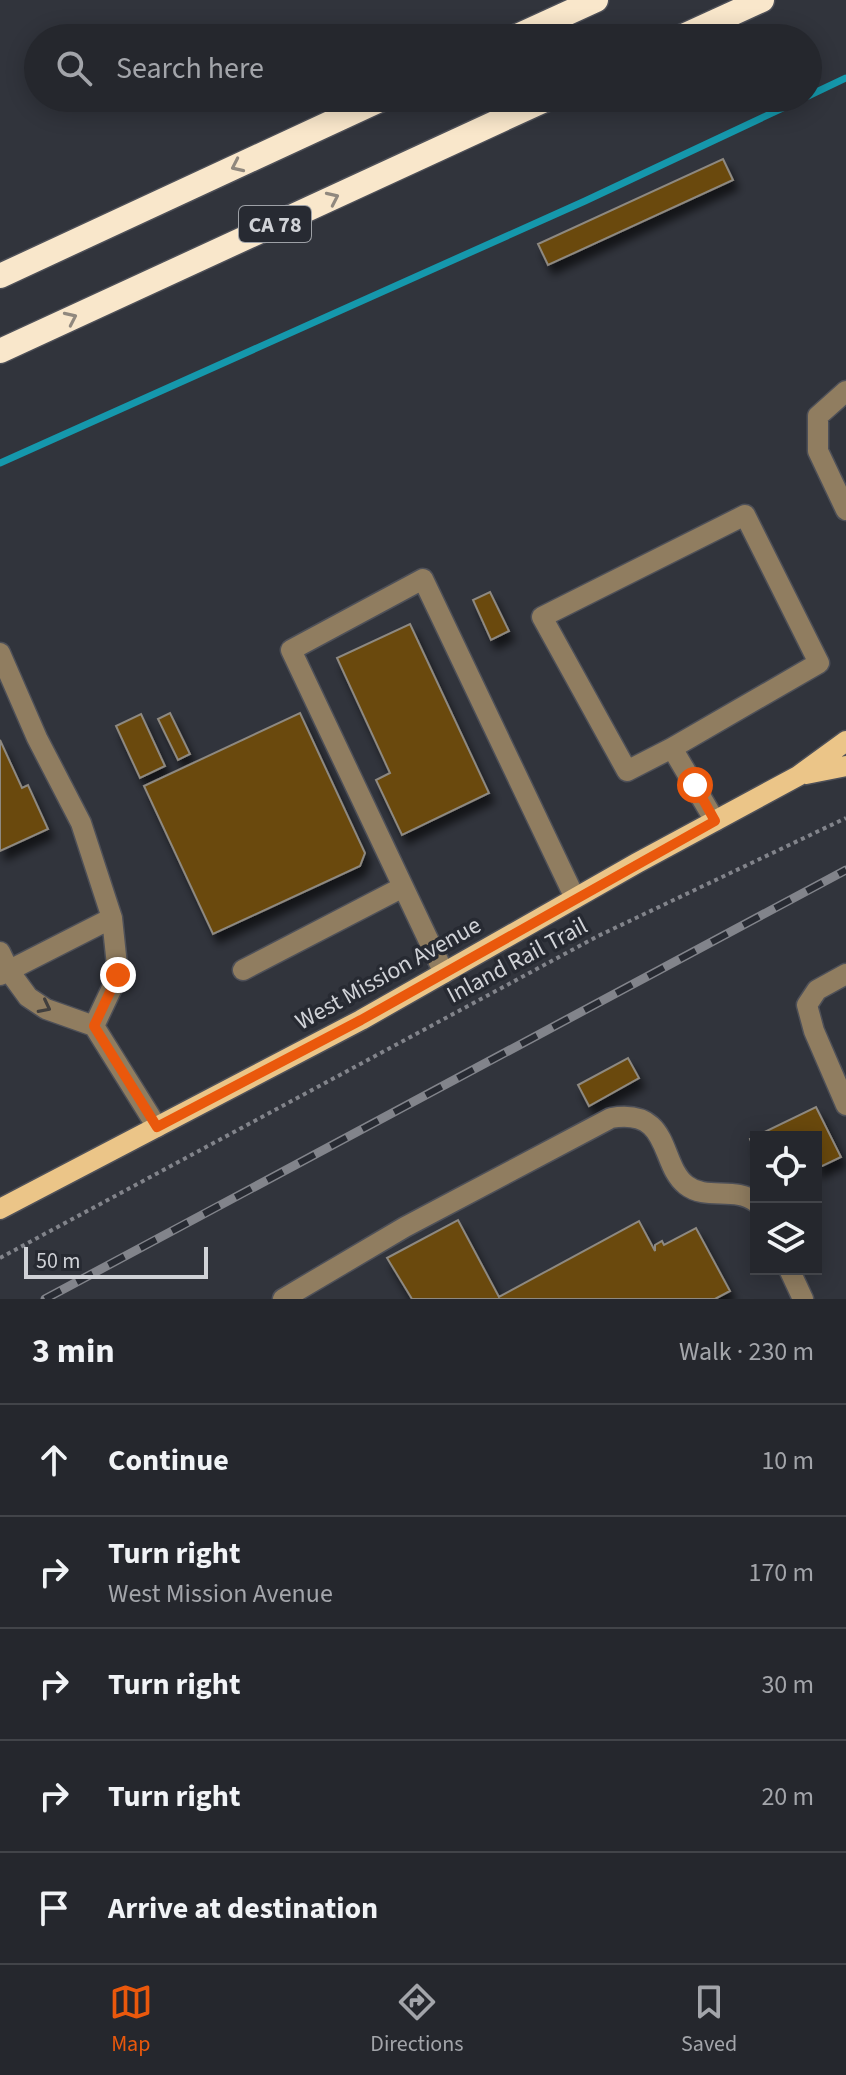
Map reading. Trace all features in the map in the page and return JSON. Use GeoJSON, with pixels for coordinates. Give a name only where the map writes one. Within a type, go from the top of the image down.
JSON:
{"type":"FeatureCollection","features":[{"type":"Feature","properties":{"kind":"highway"},"geometry":{"type":"LineString","coordinates":[[541,24],[596,0]]}},
{"type":"Feature","properties":{"kind":"highway"},"geometry":{"type":"LineString","coordinates":[[710,24],[762,0]]}},
{"type":"Feature","properties":{"kind":"highway"},"geometry":{"type":"LineString","coordinates":[[0,276],[354,112]]}},
{"type":"Feature","properties":{"kind":"highway","name":"CA 78"},"geometry":{"type":"LineString","coordinates":[[0,351],[519,112]]}},
{"type":"Feature","properties":{"kind":"main road","name":"West Mission Avenue"},"geometry":{"type":"LineString","coordinates":[[0,1209],[444,973],[798,776],[846,741]]}},
{"type":"Feature","properties":{"kind":"main road","name":"West Mission Avenue"},"geometry":{"type":"LineString","coordinates":[[798,776],[846,766]]}},
{"type":"Feature","properties":{"kind":"lane"},"geometry":{"type":"LineString","coordinates":[[846,391],[818,416],[818,451],[846,510]]}},
{"type":"Feature","properties":{"kind":"lane"},"geometry":{"type":"LineString","coordinates":[[745,515],[819,663],[672,748],[627,771],[542,617],[745,515]]}},
{"type":"Feature","properties":{"kind":"lane"},"geometry":{"type":"LineString","coordinates":[[444,973],[291,650],[423,579],[519,774],[575,898]]}},
{"type":"Feature","properties":{"kind":"lane"},"geometry":{"type":"LineString","coordinates":[[0,653],[37,738],[81,823],[112,918],[118,975],[94,1026]]}},
{"type":"Feature","properties":{"kind":"lane"},"geometry":{"type":"LineString","coordinates":[[672,748],[715,821]]}},
{"type":"Feature","properties":{"kind":"lane"},"geometry":{"type":"LineString","coordinates":[[243,970],[403,887]]}},
{"type":"Feature","properties":{"kind":"lane"},"geometry":{"type":"LineString","coordinates":[[4,973],[112,918]]}},
{"type":"Feature","properties":{"kind":"lane"},"geometry":{"type":"LineString","coordinates":[[0,952],[4,973],[28,997],[46,1009],[94,1026],[157,1127]]}},
{"type":"Feature","properties":{"kind":"lane"},"geometry":{"type":"LineString","coordinates":[[846,974],[817,990],[807,1005],[814,1031],[846,1105]]}},
{"type":"Feature","properties":{"kind":"lane"},"geometry":{"type":"LineString","coordinates":[[283,1299],[405,1227],[611,1118],[629,1115],[651,1127],[662,1138],[684,1184],[699,1192],[745,1194],[750,1198]]}},
{"type":"Feature","properties":{"kind":"lane"},"geometry":{"type":"LineString","coordinates":[[792,1275],[803,1299]]}},
{"type":"Feature","properties":{"kind":"path","name":"Inland Rail Trail"},"geometry":{"type":"LineString","coordinates":[[0,1258],[598,936],[846,818]]}},
{"type":"Feature","properties":{"kind":"building"},"geometry":{"type":"Polygon","coordinates":[[[723,159],[733,180],[548,265],[538,244],[723,159]]]}},
{"type":"Feature","properties":{"kind":"building"},"geometry":{"type":"Polygon","coordinates":[[[490,592],[509,631],[491,640],[473,600],[490,592]]]}},
{"type":"Feature","properties":{"kind":"building"},"geometry":{"type":"Polygon","coordinates":[[[410,624],[489,793],[402,835],[376,780],[390,773],[337,658],[410,624]]]}},
{"type":"Feature","properties":{"kind":"building"},"geometry":{"type":"Polygon","coordinates":[[[170,713],[190,754],[178,760],[158,719],[170,713]]]}},
{"type":"Feature","properties":{"kind":"building"},"geometry":{"type":"Polygon","coordinates":[[[300,713],[365,853],[360,866],[213,934],[144,786],[300,713]]]}},
{"type":"Feature","properties":{"kind":"building"},"geometry":{"type":"Polygon","coordinates":[[[141,714],[165,766],[140,778],[116,726],[141,714]]]}},
{"type":"Feature","properties":{"kind":"building"},"geometry":{"type":"Polygon","coordinates":[[[0,740],[22,788],[28,785],[48,829],[0,851],[0,740]]]}},
{"type":"Feature","properties":{"kind":"building"},"geometry":{"type":"Polygon","coordinates":[[[628,1058],[639,1078],[589,1106],[578,1085],[628,1058]]]}},
{"type":"Feature","properties":{"kind":"building"},"geometry":{"type":"Polygon","coordinates":[[[816,1107],[841,1157],[822,1166],[822,1131],[766,1131],[816,1107]]]}},
{"type":"Feature","properties":{"kind":"building"},"geometry":{"type":"Polygon","coordinates":[[[458,1220],[499,1297],[639,1221],[655,1251],[655,1245],[662,1241],[664,1245],[696,1228],[730,1291],[715,1299],[412,1299],[387,1258],[458,1220]]]}},
{"type":"Feature","properties":{"kind":"waterway"},"geometry":{"type":"LineString","coordinates":[[822,89],[846,78]]}},
{"type":"Feature","properties":{"kind":"waterway"},"geometry":{"type":"LineString","coordinates":[[0,463],[585,201],[774,112]]}},
{"type":"Feature","properties":{"kind":"railway"},"geometry":{"type":"LineString","coordinates":[[45,1299],[846,870]]}},
{"type":"Feature","properties":{"kind":"route"},"geometry":{"type":"LineString","coordinates":[[118,975],[94,1026],[157,1127],[361,1020],[715,821],[695,785]]}}]}
